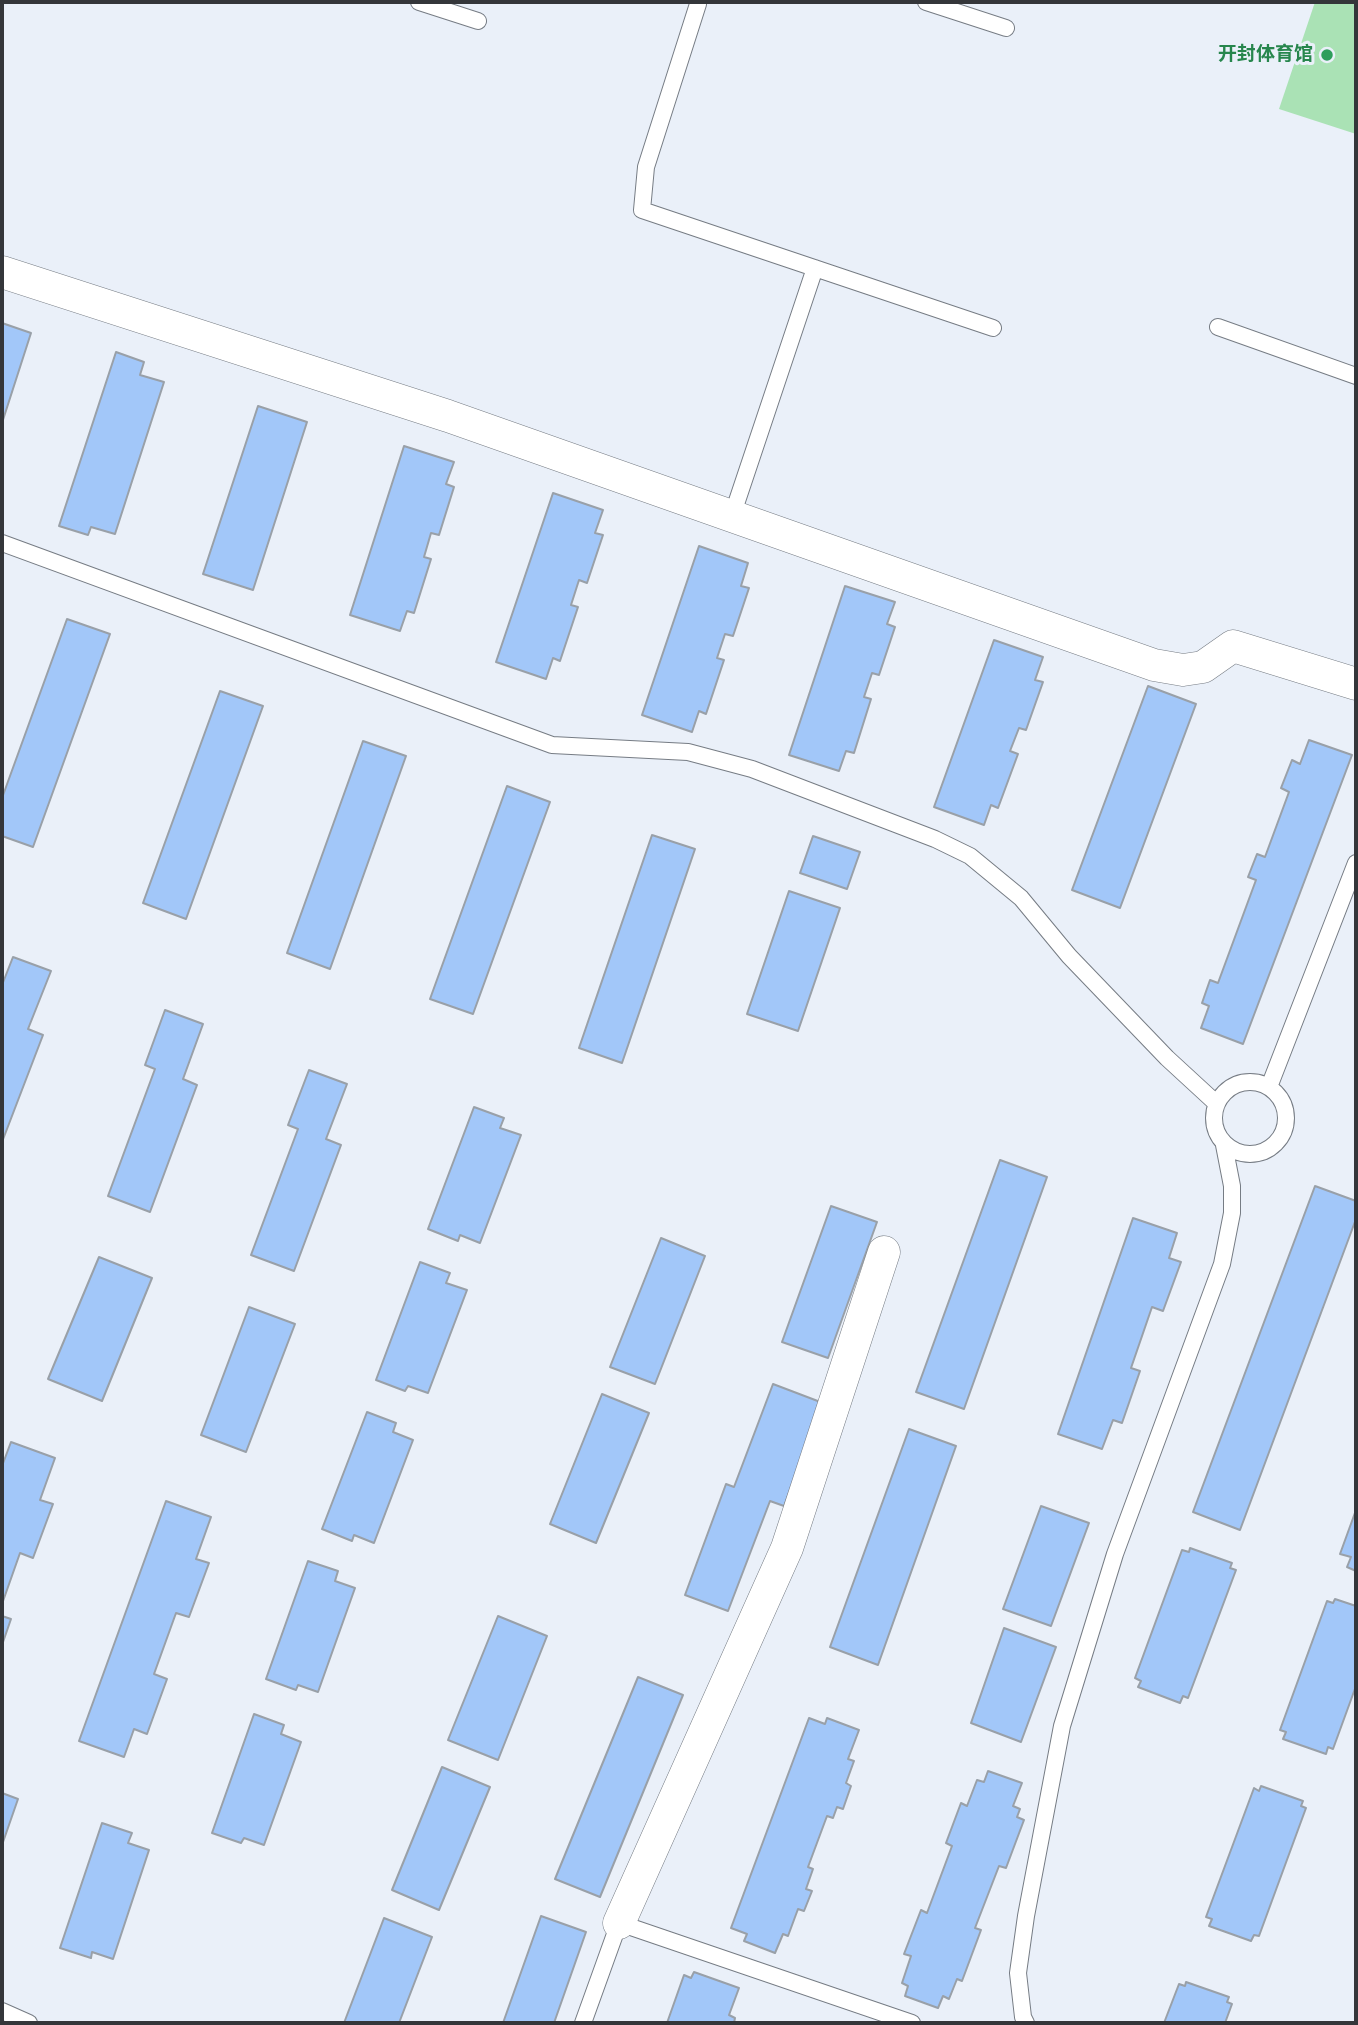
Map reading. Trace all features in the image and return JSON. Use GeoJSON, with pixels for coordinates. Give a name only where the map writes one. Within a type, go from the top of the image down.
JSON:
{"type":"FeatureCollection","features":[{"type":"Feature","properties":{"kind":"street"},"geometry":{"type":"LineString","coordinates":[[2,272],[447,416],[1154,665],[1183,670],[1203,667],[1233,646],[1356,684]]}},
{"type":"Feature","properties":{"kind":"street"},"geometry":{"type":"LineString","coordinates":[[619,1923],[787,1548],[884,1252]]}},
{"type":"Feature","properties":{"kind":"lane"},"geometry":{"type":"LineString","coordinates":[[419,2],[478,21]]}},
{"type":"Feature","properties":{"kind":"lane"},"geometry":{"type":"LineString","coordinates":[[926,2],[1006,28]]}},
{"type":"Feature","properties":{"kind":"lane"},"geometry":{"type":"LineString","coordinates":[[698,4],[646,167],[642,210],[993,328]]}},
{"type":"Feature","properties":{"kind":"lane"},"geometry":{"type":"LineString","coordinates":[[732,516],[815,268]]}},
{"type":"Feature","properties":{"kind":"lane"},"geometry":{"type":"LineString","coordinates":[[1217,327],[1356,376]]}},
{"type":"Feature","properties":{"kind":"lane"},"geometry":{"type":"LineString","coordinates":[[2,543],[552,745],[688,752],[752,769],[935,839],[970,856],[1021,898],[1069,956],[1167,1058],[1217,1104]]}},
{"type":"Feature","properties":{"kind":"lane"},"geometry":{"type":"LineString","coordinates":[[1269,1087],[1356,863]]}},
{"type":"Feature","properties":{"kind":"lane"},"geometry":{"type":"LineString","coordinates":[[1026,2023],[1018,1973],[1026,1916],[1062,1726],[1115,1554],[1222,1264],[1232,1213],[1232,1186],[1224,1145],[1216,1133],[1214,1118],[1217,1104],[1225,1092],[1237,1084],[1251,1082],[1269,1087],[1282,1100],[1287,1114],[1286,1129],[1278,1143],[1266,1152],[1251,1155],[1237,1153],[1224,1145]]}},
{"type":"Feature","properties":{"kind":"lane"},"geometry":{"type":"LineString","coordinates":[[583,2023],[619,1923],[912,2023]]}},
{"type":"Feature","properties":{"kind":"lane"},"geometry":{"type":"LineString","coordinates":[[2,2011],[29,2023]]}},
{"type":"Feature","properties":{"kind":"green space","name":"开封体育馆"},"geometry":{"type":"Polygon","coordinates":[[[1315,2],[1356,2],[1356,134],[1279,109],[1315,2]]]}},
{"type":"Feature","properties":{"kind":"building"},"geometry":{"type":"Polygon","coordinates":[[[2,323],[31,333],[2,423],[2,323]]]}},
{"type":"Feature","properties":{"kind":"building"},"geometry":{"type":"Polygon","coordinates":[[[116,352],[144,362],[140,375],[164,382],[115,534],[91,527],[88,535],[59,526],[116,352]]]}},
{"type":"Feature","properties":{"kind":"building"},"geometry":{"type":"Polygon","coordinates":[[[258,406],[307,422],[253,590],[203,574],[258,406]]]}},
{"type":"Feature","properties":{"kind":"building"},"geometry":{"type":"Polygon","coordinates":[[[404,446],[454,462],[446,484],[454,487],[439,535],[431,533],[424,557],[431,559],[414,613],[407,611],[400,631],[350,615],[404,446]]]}},
{"type":"Feature","properties":{"kind":"building"},"geometry":{"type":"Polygon","coordinates":[[[553,493],[603,510],[595,533],[603,535],[587,583],[579,580],[571,605],[578,607],[560,661],[553,658],[546,679],[496,662],[553,493]]]}},
{"type":"Feature","properties":{"kind":"building"},"geometry":{"type":"Polygon","coordinates":[[[699,546],[748,563],[741,586],[749,588],[733,636],[725,634],[717,658],[724,660],[706,714],[699,711],[692,732],[642,715],[699,546]]]}},
{"type":"Feature","properties":{"kind":"building"},"geometry":{"type":"Polygon","coordinates":[[[845,586],[895,602],[887,624],[895,627],[879,675],[872,673],[864,697],[871,699],[854,753],[846,751],[839,771],[789,755],[845,586]]]}},
{"type":"Feature","properties":{"kind":"building"},"geometry":{"type":"Polygon","coordinates":[[[67,619],[110,634],[33,847],[2,836],[2,798],[67,619]]]}},
{"type":"Feature","properties":{"kind":"building"},"geometry":{"type":"Polygon","coordinates":[[[994,640],[1043,657],[1035,680],[1043,682],[1026,730],[1019,728],[1010,751],[1018,754],[998,808],[991,805],[984,825],[934,807],[994,640]]]}},
{"type":"Feature","properties":{"kind":"building"},"geometry":{"type":"Polygon","coordinates":[[[1148,686],[1196,704],[1120,908],[1072,890],[1148,686]]]}},
{"type":"Feature","properties":{"kind":"building"},"geometry":{"type":"Polygon","coordinates":[[[220,691],[263,706],[186,919],[143,903],[220,691]]]}},
{"type":"Feature","properties":{"kind":"building"},"geometry":{"type":"Polygon","coordinates":[[[1309,740],[1352,755],[1243,1044],[1201,1028],[1209,1006],[1202,1003],[1210,980],[1218,983],[1256,880],[1248,877],[1257,854],[1265,857],[1289,792],[1281,788],[1292,760],[1300,764],[1309,740]]]}},
{"type":"Feature","properties":{"kind":"building"},"geometry":{"type":"Polygon","coordinates":[[[363,741],[406,756],[330,969],[287,953],[363,741]]]}},
{"type":"Feature","properties":{"kind":"building"},"geometry":{"type":"Polygon","coordinates":[[[507,786],[550,802],[473,1014],[430,999],[507,786]]]}},
{"type":"Feature","properties":{"kind":"building"},"geometry":{"type":"Polygon","coordinates":[[[652,835],[695,849],[622,1063],[579,1048],[652,835]]]}},
{"type":"Feature","properties":{"kind":"building"},"geometry":{"type":"Polygon","coordinates":[[[813,836],[860,852],[847,889],[800,873],[813,836]]]}},
{"type":"Feature","properties":{"kind":"building"},"geometry":{"type":"Polygon","coordinates":[[[789,891],[840,908],[798,1031],[747,1014],[789,891]]]}},
{"type":"Feature","properties":{"kind":"building"},"geometry":{"type":"Polygon","coordinates":[[[13,957],[51,971],[28,1029],[43,1035],[2,1142],[2,985],[13,957]]]}},
{"type":"Feature","properties":{"kind":"building"},"geometry":{"type":"Polygon","coordinates":[[[165,1010],[203,1024],[183,1079],[197,1085],[150,1212],[108,1196],[155,1069],[145,1065],[165,1010]]]}},
{"type":"Feature","properties":{"kind":"building"},"geometry":{"type":"Polygon","coordinates":[[[309,1070],[347,1084],[326,1139],[341,1145],[294,1271],[251,1255],[298,1129],[288,1125],[309,1070]]]}},
{"type":"Feature","properties":{"kind":"building"},"geometry":{"type":"Polygon","coordinates":[[[474,1107],[504,1118],[500,1128],[521,1135],[480,1243],[460,1235],[458,1241],[428,1229],[474,1107]]]}},
{"type":"Feature","properties":{"kind":"building"},"geometry":{"type":"Polygon","coordinates":[[[1000,1160],[1047,1177],[964,1409],[916,1392],[1000,1160]]]}},
{"type":"Feature","properties":{"kind":"building"},"geometry":{"type":"Polygon","coordinates":[[[1315,1186],[1356,1201],[1356,1219],[1240,1530],[1193,1512],[1315,1186]]]}},
{"type":"Feature","properties":{"kind":"building"},"geometry":{"type":"Polygon","coordinates":[[[831,1206],[877,1222],[828,1358],[782,1342],[831,1206]]]}},
{"type":"Feature","properties":{"kind":"building"},"geometry":{"type":"Polygon","coordinates":[[[1133,1218],[1177,1233],[1169,1258],[1181,1262],[1163,1311],[1152,1307],[1131,1368],[1140,1371],[1122,1423],[1113,1420],[1102,1449],[1058,1434],[1133,1218]]]}},
{"type":"Feature","properties":{"kind":"building"},"geometry":{"type":"Polygon","coordinates":[[[661,1238],[705,1256],[655,1384],[610,1367],[661,1238]]]}},
{"type":"Feature","properties":{"kind":"building"},"geometry":{"type":"Polygon","coordinates":[[[99,1257],[152,1278],[102,1401],[48,1379],[99,1257]]]}},
{"type":"Feature","properties":{"kind":"building"},"geometry":{"type":"Polygon","coordinates":[[[420,1262],[450,1273],[446,1283],[467,1290],[428,1393],[408,1386],[405,1391],[376,1380],[420,1262]]]}},
{"type":"Feature","properties":{"kind":"building"},"geometry":{"type":"Polygon","coordinates":[[[249,1307],[295,1324],[246,1452],[201,1435],[249,1307]]]}},
{"type":"Feature","properties":{"kind":"building"},"geometry":{"type":"Polygon","coordinates":[[[773,1384],[823,1403],[784,1506],[770,1501],[728,1611],[685,1595],[726,1484],[734,1487],[773,1384]]]}},
{"type":"Feature","properties":{"kind":"building"},"geometry":{"type":"Polygon","coordinates":[[[602,1394],[649,1413],[596,1543],[550,1524],[602,1394]]]}},
{"type":"Feature","properties":{"kind":"building"},"geometry":{"type":"Polygon","coordinates":[[[367,1412],[396,1423],[393,1432],[413,1440],[374,1543],[354,1535],[352,1541],[322,1529],[367,1412]]]}},
{"type":"Feature","properties":{"kind":"building"},"geometry":{"type":"Polygon","coordinates":[[[909,1429],[956,1446],[878,1665],[830,1647],[909,1429]]]}},
{"type":"Feature","properties":{"kind":"building"},"geometry":{"type":"Polygon","coordinates":[[[11,1442],[55,1458],[40,1500],[53,1504],[33,1558],[20,1553],[2,1604],[2,1466],[11,1442]]]}},
{"type":"Feature","properties":{"kind":"building"},"geometry":{"type":"Polygon","coordinates":[[[166,1501],[211,1517],[196,1559],[209,1563],[189,1617],[176,1613],[154,1674],[167,1679],[147,1734],[134,1729],[124,1757],[79,1741],[166,1501]]]}},
{"type":"Feature","properties":{"kind":"building"},"geometry":{"type":"Polygon","coordinates":[[[1041,1506],[1089,1523],[1051,1626],[1003,1609],[1041,1506]]]}},
{"type":"Feature","properties":{"kind":"building"},"geometry":{"type":"Polygon","coordinates":[[[1356,1510],[1356,1571],[1347,1567],[1351,1557],[1340,1554],[1356,1510]]]}},
{"type":"Feature","properties":{"kind":"building"},"geometry":{"type":"Polygon","coordinates":[[[1190,1548],[1232,1563],[1230,1568],[1236,1570],[1188,1698],[1183,1696],[1180,1703],[1138,1687],[1141,1681],[1135,1678],[1182,1550],[1189,1552],[1190,1548]]]}},
{"type":"Feature","properties":{"kind":"building"},"geometry":{"type":"Polygon","coordinates":[[[308,1561],[338,1571],[335,1581],[355,1588],[318,1692],[298,1685],[296,1690],[266,1679],[308,1561]]]}},
{"type":"Feature","properties":{"kind":"building"},"geometry":{"type":"Polygon","coordinates":[[[1335,1599],[1356,1606],[1356,1686],[1333,1749],[1328,1747],[1326,1754],[1283,1739],[1286,1732],[1280,1730],[1327,1601],[1333,1603],[1335,1599]]]}},
{"type":"Feature","properties":{"kind":"building"},"geometry":{"type":"Polygon","coordinates":[[[2,1616],[11,1619],[2,1645],[2,1616]]]}},
{"type":"Feature","properties":{"kind":"building"},"geometry":{"type":"Polygon","coordinates":[[[498,1616],[547,1636],[498,1760],[448,1740],[498,1616]]]}},
{"type":"Feature","properties":{"kind":"building"},"geometry":{"type":"Polygon","coordinates":[[[1004,1628],[1056,1647],[1021,1742],[971,1723],[1004,1628]]]}},
{"type":"Feature","properties":{"kind":"building"},"geometry":{"type":"Polygon","coordinates":[[[638,1677],[683,1695],[600,1897],[555,1879],[638,1677]]]}},
{"type":"Feature","properties":{"kind":"building"},"geometry":{"type":"Polygon","coordinates":[[[254,1714],[284,1725],[281,1734],[301,1742],[264,1845],[244,1838],[241,1843],[212,1833],[254,1714]]]}},
{"type":"Feature","properties":{"kind":"building"},"geometry":{"type":"Polygon","coordinates":[[[809,1718],[825,1724],[827,1718],[859,1730],[848,1759],[854,1761],[846,1783],[851,1786],[843,1809],[837,1807],[833,1818],[827,1816],[808,1867],[813,1869],[806,1889],[812,1891],[804,1911],[798,1909],[788,1936],[783,1934],[775,1953],[744,1941],[747,1934],[731,1928],[809,1718]]]}},
{"type":"Feature","properties":{"kind":"building"},"geometry":{"type":"Polygon","coordinates":[[[442,1767],[490,1787],[439,1910],[392,1890],[442,1767]]]}},
{"type":"Feature","properties":{"kind":"building"},"geometry":{"type":"Polygon","coordinates":[[[988,1771],[1022,1783],[1013,1806],[1020,1809],[1017,1817],[1024,1820],[1006,1868],[999,1866],[975,1928],[981,1930],[962,1981],[957,1979],[949,1999],[943,1996],[938,2008],[905,1996],[908,1986],[902,1983],[911,1956],[904,1954],[921,1910],[927,1913],[952,1846],[946,1843],[961,1803],[967,1806],[977,1780],[984,1782],[988,1771]]]}},
{"type":"Feature","properties":{"kind":"building"},"geometry":{"type":"Polygon","coordinates":[[[1261,1786],[1303,1801],[1301,1806],[1306,1808],[1259,1936],[1254,1935],[1251,1941],[1209,1926],[1212,1919],[1206,1917],[1254,1788],[1259,1791],[1261,1786]]]}},
{"type":"Feature","properties":{"kind":"building"},"geometry":{"type":"Polygon","coordinates":[[[2,1793],[18,1799],[2,1845],[2,1793]]]}},
{"type":"Feature","properties":{"kind":"building"},"geometry":{"type":"Polygon","coordinates":[[[102,1823],[132,1833],[128,1843],[149,1850],[113,1959],[92,1952],[91,1958],[60,1948],[102,1823]]]}},
{"type":"Feature","properties":{"kind":"building"},"geometry":{"type":"Polygon","coordinates":[[[541,1916],[586,1932],[554,2023],[503,2023],[541,1916]]]}},
{"type":"Feature","properties":{"kind":"building"},"geometry":{"type":"Polygon","coordinates":[[[384,1918],[432,1937],[399,2023],[344,2023],[384,1918]]]}},
{"type":"Feature","properties":{"kind":"building"},"geometry":{"type":"Polygon","coordinates":[[[694,1972],[739,1988],[729,2015],[735,2018],[734,2023],[667,2023],[684,1975],[691,1978],[694,1972]]]}},
{"type":"Feature","properties":{"kind":"building"},"geometry":{"type":"Polygon","coordinates":[[[1186,1982],[1229,1997],[1227,2002],[1232,2004],[1225,2023],[1164,2023],[1179,1984],[1185,1986],[1186,1982]]]}},
{"type":"Feature","properties":{"kind":"place","name":"开封体育馆"},"geometry":{"type":"Point","coordinates":[1327,55]}}]}
